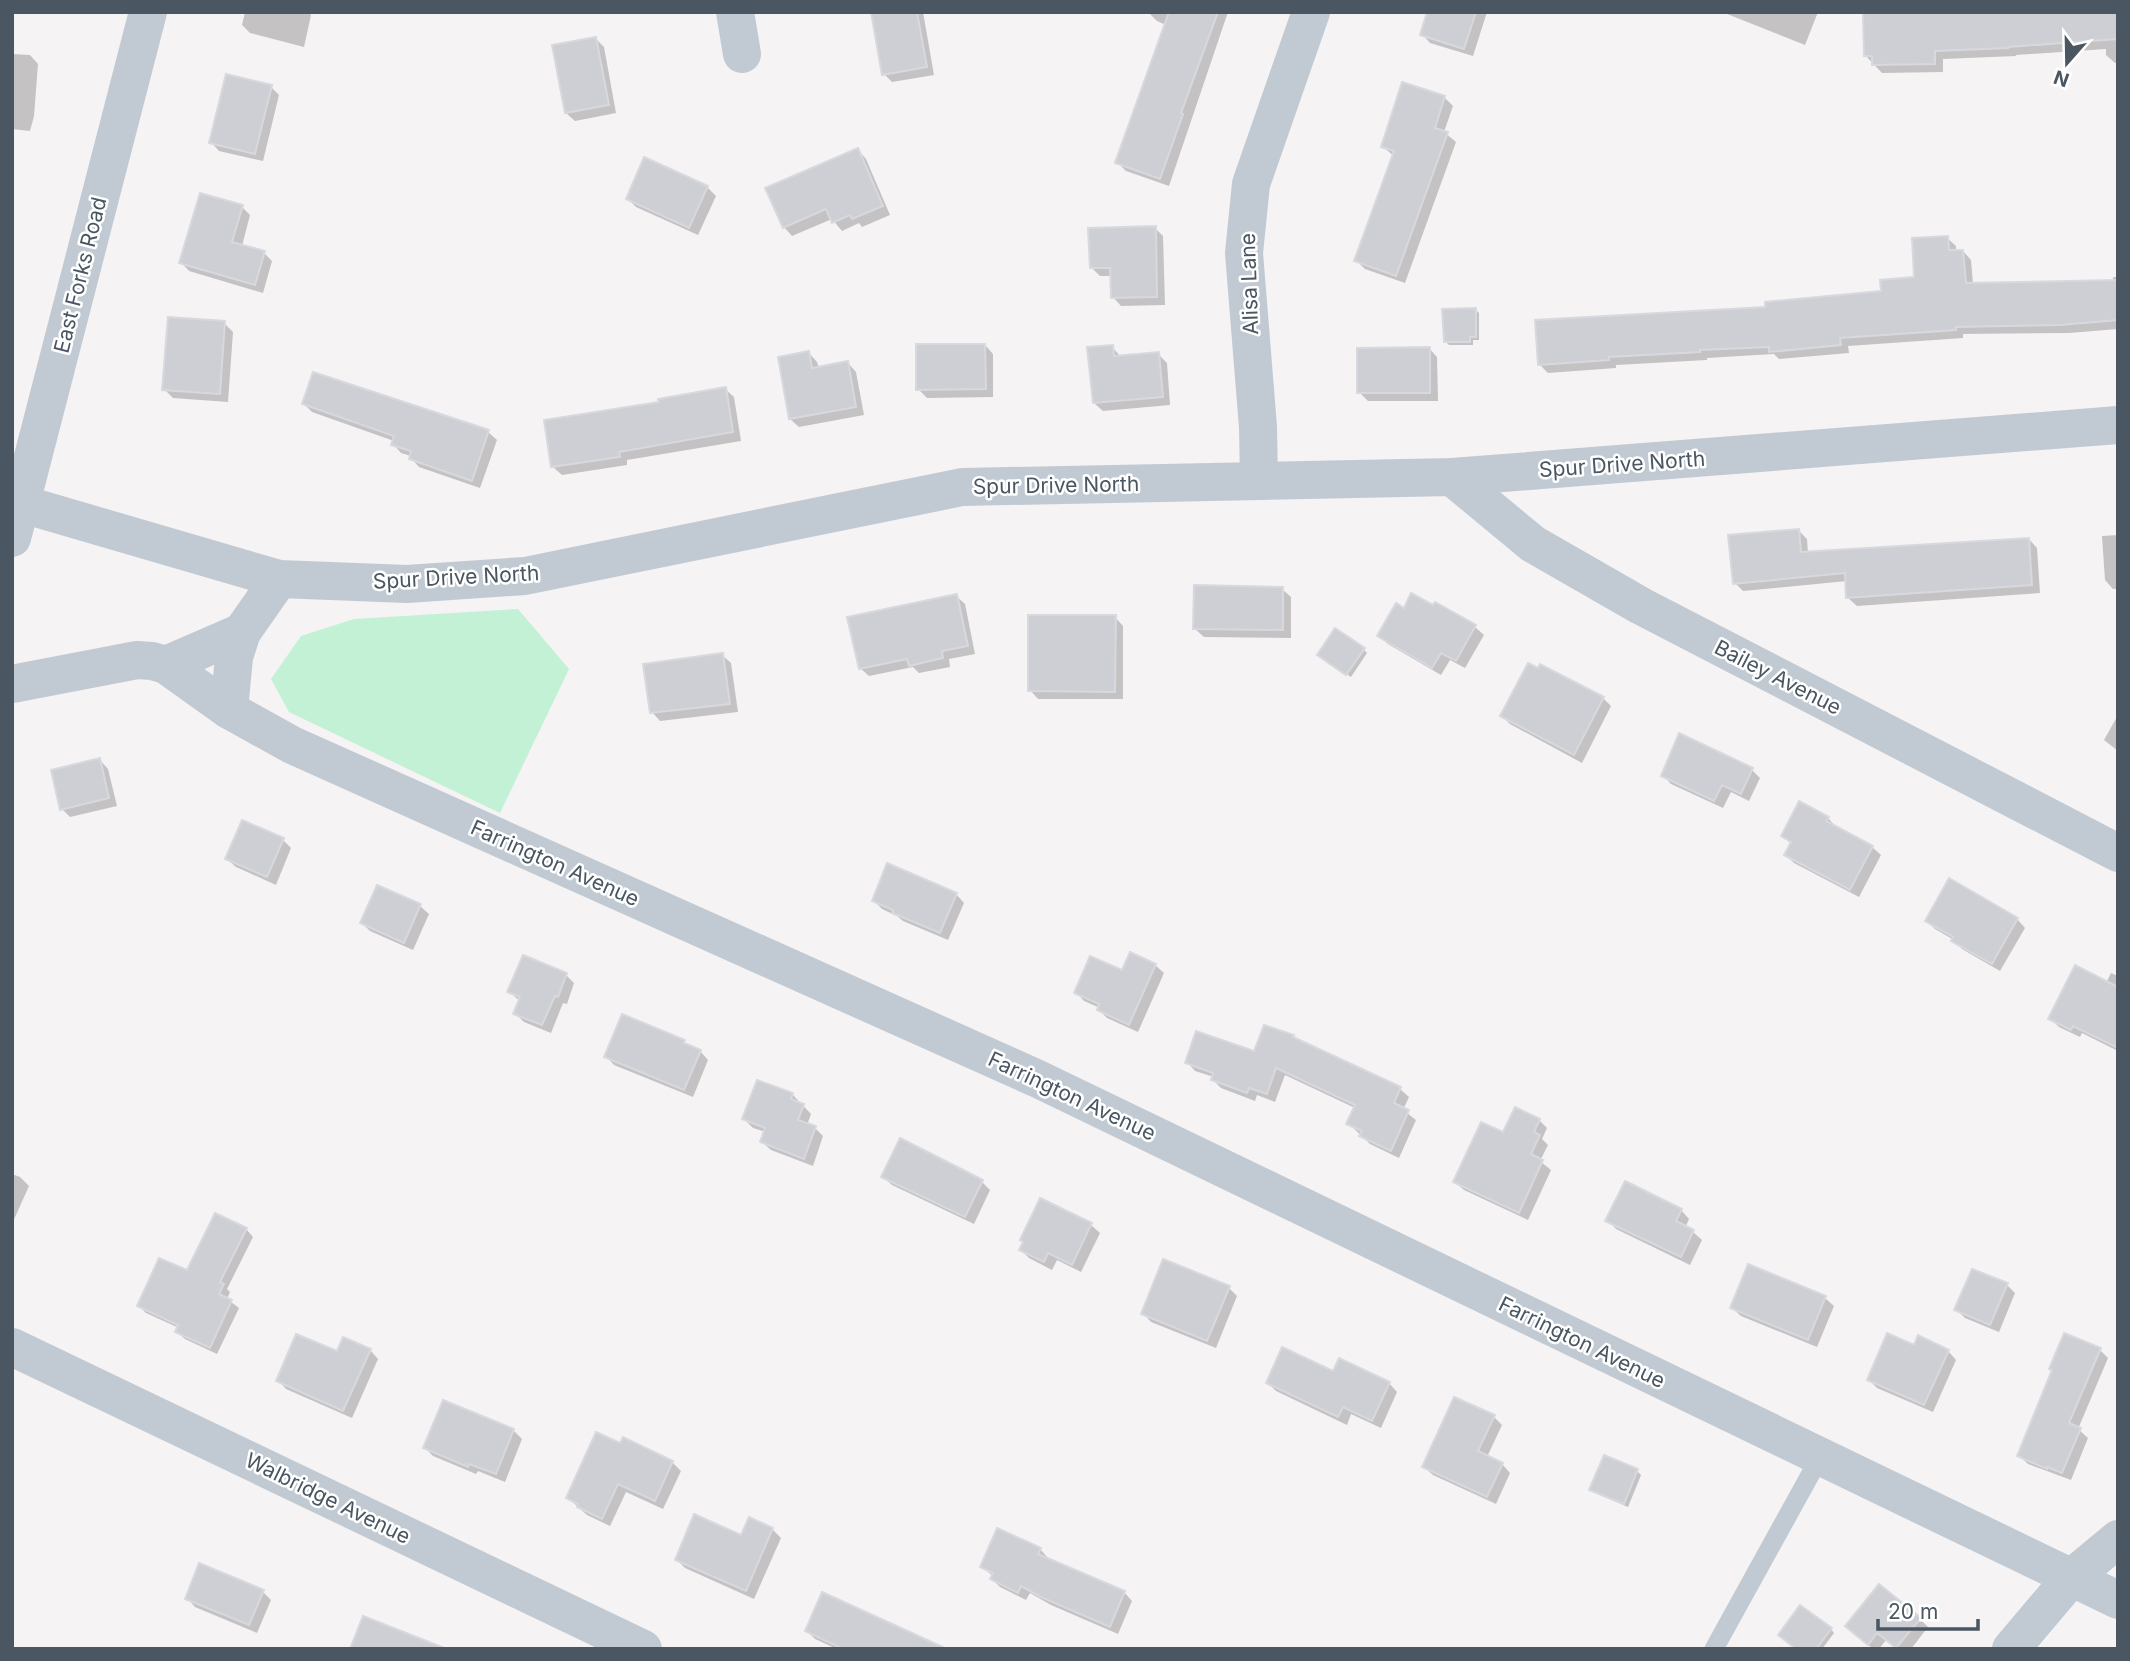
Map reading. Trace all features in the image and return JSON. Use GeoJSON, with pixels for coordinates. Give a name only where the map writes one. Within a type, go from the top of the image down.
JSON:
{"type":"FeatureCollection","features":[{"type":"Feature","properties":{"kind":"street","name":"East Forks Road"},"geometry":{"type":"LineString","coordinates":[[15,514],[148,12]]}},
{"type":"Feature","properties":{"kind":"street"},"geometry":{"type":"LineString","coordinates":[[735,12],[742,54]]}},
{"type":"Feature","properties":{"kind":"street","name":"Alisa Lane"},"geometry":{"type":"LineString","coordinates":[[1259,481],[1258,427],[1244,253],[1251,184],[1311,12]]}},
{"type":"Feature","properties":{"kind":"street","name":"Spur Drive North"},"geometry":{"type":"LineString","coordinates":[[15,514],[279,579],[407,584],[525,576],[962,486],[1452,477],[2118,425]]}},
{"type":"Feature","properties":{"kind":"street","name":"Bailey Avenue"},"geometry":{"type":"LineString","coordinates":[[1452,477],[1532,544],[1617,592],[2118,853]]}},
{"type":"Feature","properties":{"kind":"street"},"geometry":{"type":"LineString","coordinates":[[229,710],[234,657],[242,632],[279,579]]}},
{"type":"Feature","properties":{"kind":"street"},"geometry":{"type":"LineString","coordinates":[[166,665],[242,632]]}},
{"type":"Feature","properties":{"kind":"street","name":"Farrington Avenue"},"geometry":{"type":"LineString","coordinates":[[12,684],[137,660],[166,665],[229,710],[292,745],[1038,1079],[2118,1600]]}},
{"type":"Feature","properties":{"kind":"street","name":"Walbridge Avenue"},"geometry":{"type":"LineString","coordinates":[[12,1347],[643,1649]]}},
{"type":"Feature","properties":{"kind":"street"},"geometry":{"type":"LineString","coordinates":[[2011,1649],[2071,1578],[2118,1539]]}},
{"type":"Feature","properties":{"kind":"lane"},"geometry":{"type":"LineString","coordinates":[[1714,1649],[1821,1457]]}},
{"type":"Feature","properties":{"kind":"green space"},"geometry":{"type":"Polygon","coordinates":[[[518,609],[569,669],[500,813],[289,712],[271,679],[301,636],[354,619],[518,609]]]}},
{"type":"Feature","properties":{"kind":"building"},"geometry":{"type":"Polygon","coordinates":[[[871,12],[917,12],[927,67],[882,75],[871,12]]]}},
{"type":"Feature","properties":{"kind":"building"},"geometry":{"type":"Polygon","coordinates":[[[1169,12],[1218,12],[1160,179],[1115,163],[1169,12]]]}},
{"type":"Feature","properties":{"kind":"building"},"geometry":{"type":"Polygon","coordinates":[[[1427,12],[1476,12],[1464,49],[1420,35],[1427,12]]]}},
{"type":"Feature","properties":{"kind":"building"},"geometry":{"type":"Polygon","coordinates":[[[1863,12],[2118,12],[2118,39],[1935,51],[1935,64],[1872,65],[1872,56],[1864,56],[1863,12]]]}},
{"type":"Feature","properties":{"kind":"building"},"geometry":{"type":"Polygon","coordinates":[[[596,37],[609,105],[565,113],[552,45],[596,37]]]}},
{"type":"Feature","properties":{"kind":"building"},"geometry":{"type":"Polygon","coordinates":[[[226,74],[272,85],[255,154],[209,143],[226,74]]]}},
{"type":"Feature","properties":{"kind":"building"},"geometry":{"type":"Polygon","coordinates":[[[1402,82],[1445,96],[1435,128],[1448,132],[1396,276],[1354,261],[1394,151],[1381,147],[1402,82]]]}},
{"type":"Feature","properties":{"kind":"building"},"geometry":{"type":"Polygon","coordinates":[[[858,148],[883,206],[852,219],[850,215],[832,223],[826,209],[783,228],[765,188],[858,148]]]}},
{"type":"Feature","properties":{"kind":"building"},"geometry":{"type":"Polygon","coordinates":[[[644,157],[708,186],[689,228],[626,199],[644,157]]]}},
{"type":"Feature","properties":{"kind":"building"},"geometry":{"type":"Polygon","coordinates":[[[200,193],[243,205],[232,242],[265,251],[255,285],[179,263],[200,193]]]}},
{"type":"Feature","properties":{"kind":"building"},"geometry":{"type":"Polygon","coordinates":[[[1156,226],[1157,297],[1111,298],[1110,268],[1090,268],[1088,228],[1156,226]]]}},
{"type":"Feature","properties":{"kind":"building"},"geometry":{"type":"Polygon","coordinates":[[[1948,236],[1949,250],[1963,250],[1966,283],[2118,280],[2118,320],[2060,325],[1956,327],[1956,330],[1840,338],[1841,345],[1769,352],[1769,347],[1700,350],[1538,365],[1535,320],[1765,307],[1765,302],[1881,291],[1880,280],[1914,277],[1912,238],[1948,236]]]}},
{"type":"Feature","properties":{"kind":"building"},"geometry":{"type":"Polygon","coordinates":[[[1476,308],[1476,337],[1470,337],[1470,342],[1444,342],[1442,309],[1476,308]]]}},
{"type":"Feature","properties":{"kind":"building"},"geometry":{"type":"Polygon","coordinates":[[[168,317],[225,321],[220,394],[162,390],[168,317]]]}},
{"type":"Feature","properties":{"kind":"building"},"geometry":{"type":"Polygon","coordinates":[[[916,344],[985,344],[986,389],[916,390],[916,344]]]}},
{"type":"Feature","properties":{"kind":"building"},"geometry":{"type":"Polygon","coordinates":[[[1113,345],[1114,356],[1159,352],[1163,397],[1093,403],[1087,347],[1113,345]]]}},
{"type":"Feature","properties":{"kind":"building"},"geometry":{"type":"Polygon","coordinates":[[[1430,347],[1430,393],[1357,393],[1357,348],[1430,347]]]}},
{"type":"Feature","properties":{"kind":"building"},"geometry":{"type":"Polygon","coordinates":[[[809,351],[812,368],[848,361],[856,407],[789,419],[778,357],[809,351]]]}},
{"type":"Feature","properties":{"kind":"building"},"geometry":{"type":"Polygon","coordinates":[[[313,372],[489,430],[472,481],[409,459],[411,451],[391,445],[394,436],[302,404],[313,372]]]}},
{"type":"Feature","properties":{"kind":"building"},"geometry":{"type":"Polygon","coordinates":[[[726,387],[733,432],[619,452],[620,457],[551,467],[544,420],[659,402],[658,399],[726,387]]]}},
{"type":"Feature","properties":{"kind":"building"},"geometry":{"type":"Polygon","coordinates":[[[1799,529],[1801,552],[2029,538],[2032,585],[1846,598],[1845,573],[1733,584],[1728,535],[1799,529]]]}},
{"type":"Feature","properties":{"kind":"building"},"geometry":{"type":"Polygon","coordinates":[[[1194,585],[1283,587],[1283,630],[1193,629],[1194,585]]]}},
{"type":"Feature","properties":{"kind":"building"},"geometry":{"type":"Polygon","coordinates":[[[1411,593],[1433,605],[1435,602],[1476,625],[1456,661],[1441,653],[1432,668],[1377,636],[1396,603],[1404,608],[1411,593]]]}},
{"type":"Feature","properties":{"kind":"building"},"geometry":{"type":"Polygon","coordinates":[[[957,594],[968,646],[942,651],[943,658],[909,666],[907,659],[859,669],[847,617],[957,594]]]}},
{"type":"Feature","properties":{"kind":"building"},"geometry":{"type":"Polygon","coordinates":[[[1028,615],[1116,615],[1115,692],[1028,691],[1028,615]]]}},
{"type":"Feature","properties":{"kind":"building"},"geometry":{"type":"Polygon","coordinates":[[[1335,628],[1365,648],[1346,675],[1317,655],[1335,628]]]}},
{"type":"Feature","properties":{"kind":"building"},"geometry":{"type":"Polygon","coordinates":[[[723,653],[730,704],[650,713],[643,664],[723,653]]]}},
{"type":"Feature","properties":{"kind":"building"},"geometry":{"type":"Polygon","coordinates":[[[1528,663],[1538,668],[1540,664],[1604,697],[1574,755],[1500,716],[1528,663]]]}},
{"type":"Feature","properties":{"kind":"building"},"geometry":{"type":"Polygon","coordinates":[[[1679,733],[1753,768],[1741,794],[1722,785],[1714,801],[1661,776],[1679,733]]]}},
{"type":"Feature","properties":{"kind":"building"},"geometry":{"type":"Polygon","coordinates":[[[100,758],[109,798],[60,810],[51,770],[100,758]]]}},
{"type":"Feature","properties":{"kind":"building"},"geometry":{"type":"Polygon","coordinates":[[[1799,801],[1829,817],[1826,821],[1873,846],[1850,890],[1784,855],[1791,842],[1781,836],[1799,801]]]}},
{"type":"Feature","properties":{"kind":"building"},"geometry":{"type":"Polygon","coordinates":[[[242,820],[284,838],[267,877],[225,859],[242,820]]]}},
{"type":"Feature","properties":{"kind":"building"},"geometry":{"type":"Polygon","coordinates":[[[887,863],[957,893],[940,933],[892,913],[893,910],[872,901],[887,863]]]}},
{"type":"Feature","properties":{"kind":"building"},"geometry":{"type":"Polygon","coordinates":[[[1949,878],[2018,918],[1992,964],[1951,941],[1953,937],[1925,921],[1949,878]]]}},
{"type":"Feature","properties":{"kind":"building"},"geometry":{"type":"Polygon","coordinates":[[[377,885],[421,904],[404,943],[360,923],[377,885]]]}},
{"type":"Feature","properties":{"kind":"building"},"geometry":{"type":"Polygon","coordinates":[[[1130,952],[1156,964],[1129,1025],[1097,1010],[1099,1004],[1074,993],[1090,956],[1122,970],[1130,952]]]}},
{"type":"Feature","properties":{"kind":"building"},"geometry":{"type":"Polygon","coordinates":[[[523,955],[567,973],[558,997],[555,996],[542,1025],[513,1014],[520,997],[507,992],[523,955]]]}},
{"type":"Feature","properties":{"kind":"building"},"geometry":{"type":"Polygon","coordinates":[[[2075,965],[2118,987],[2118,1048],[2073,1026],[2071,1030],[2048,1019],[2075,965]]]}},
{"type":"Feature","properties":{"kind":"building"},"geometry":{"type":"Polygon","coordinates":[[[622,1014],[685,1040],[684,1043],[701,1050],[684,1090],[604,1057],[622,1014]]]}},
{"type":"Feature","properties":{"kind":"building"},"geometry":{"type":"Polygon","coordinates":[[[1264,1025],[1294,1035],[1293,1037],[1401,1087],[1394,1103],[1409,1110],[1391,1151],[1359,1136],[1362,1131],[1346,1124],[1355,1105],[1276,1068],[1267,1094],[1249,1088],[1247,1093],[1211,1080],[1213,1073],[1185,1063],[1196,1031],[1254,1051],[1264,1025]]]}},
{"type":"Feature","properties":{"kind":"building"},"geometry":{"type":"Polygon","coordinates":[[[757,1080],[793,1093],[791,1099],[804,1104],[798,1120],[816,1126],[804,1159],[760,1142],[765,1128],[742,1119],[757,1080]]]}},
{"type":"Feature","properties":{"kind":"building"},"geometry":{"type":"Polygon","coordinates":[[[1515,1107],[1540,1119],[1534,1132],[1540,1135],[1531,1154],[1543,1160],[1519,1213],[1453,1182],[1481,1122],[1503,1132],[1515,1107]]]}},
{"type":"Feature","properties":{"kind":"building"},"geometry":{"type":"Polygon","coordinates":[[[900,1138],[983,1180],[965,1217],[881,1177],[900,1138]]]}},
{"type":"Feature","properties":{"kind":"building"},"geometry":{"type":"Polygon","coordinates":[[[1625,1181],[1682,1209],[1676,1221],[1694,1230],[1681,1257],[1605,1221],[1625,1181]]]}},
{"type":"Feature","properties":{"kind":"building"},"geometry":{"type":"Polygon","coordinates":[[[1040,1198],[1092,1223],[1072,1265],[1048,1253],[1044,1262],[1019,1250],[1023,1242],[1020,1240],[1040,1198]]]}},
{"type":"Feature","properties":{"kind":"building"},"geometry":{"type":"Polygon","coordinates":[[[215,1213],[247,1228],[220,1282],[224,1284],[219,1294],[232,1300],[210,1348],[175,1332],[178,1325],[137,1306],[159,1258],[187,1270],[215,1213]]]}},
{"type":"Feature","properties":{"kind":"building"},"geometry":{"type":"Polygon","coordinates":[[[1163,1259],[1230,1286],[1207,1341],[1141,1314],[1163,1259]]]}},
{"type":"Feature","properties":{"kind":"building"},"geometry":{"type":"Polygon","coordinates":[[[1748,1264],[1826,1296],[1808,1340],[1730,1308],[1748,1264]]]}},
{"type":"Feature","properties":{"kind":"building"},"geometry":{"type":"Polygon","coordinates":[[[1972,1269],[2008,1283],[1990,1325],[1954,1310],[1972,1269]]]}},
{"type":"Feature","properties":{"kind":"building"},"geometry":{"type":"Polygon","coordinates":[[[1887,1333],[1914,1345],[1918,1335],[1949,1350],[1924,1405],[1867,1380],[1887,1333]]]}},
{"type":"Feature","properties":{"kind":"building"},"geometry":{"type":"Polygon","coordinates":[[[2064,1333],[2101,1348],[2069,1423],[2081,1428],[2062,1473],[2017,1456],[2064,1333]]]}},
{"type":"Feature","properties":{"kind":"building"},"geometry":{"type":"Polygon","coordinates":[[[296,1334],[337,1351],[343,1337],[371,1349],[343,1411],[276,1381],[296,1334]]]}},
{"type":"Feature","properties":{"kind":"building"},"geometry":{"type":"Polygon","coordinates":[[[1282,1347],[1333,1371],[1339,1358],[1390,1382],[1372,1421],[1343,1407],[1338,1417],[1266,1383],[1282,1347]]]}},
{"type":"Feature","properties":{"kind":"building"},"geometry":{"type":"Polygon","coordinates":[[[1454,1397],[1495,1415],[1478,1451],[1503,1463],[1487,1497],[1422,1467],[1454,1397]]]}},
{"type":"Feature","properties":{"kind":"building"},"geometry":{"type":"Polygon","coordinates":[[[443,1400],[514,1429],[496,1474],[469,1464],[468,1467],[423,1448],[443,1400]]]}},
{"type":"Feature","properties":{"kind":"building"},"geometry":{"type":"Polygon","coordinates":[[[596,1432],[620,1443],[623,1437],[673,1461],[655,1501],[618,1484],[602,1519],[577,1507],[578,1504],[566,1498],[596,1432]]]}},
{"type":"Feature","properties":{"kind":"building"},"geometry":{"type":"Polygon","coordinates":[[[1604,1455],[1638,1469],[1624,1504],[1589,1490],[1604,1455]]]}},
{"type":"Feature","properties":{"kind":"building"},"geometry":{"type":"Polygon","coordinates":[[[694,1514],[741,1535],[749,1517],[773,1528],[746,1591],[675,1560],[694,1514]]]}},
{"type":"Feature","properties":{"kind":"building"},"geometry":{"type":"Polygon","coordinates":[[[997,1528],[1041,1548],[1038,1554],[1125,1591],[1110,1627],[1021,1586],[1018,1593],[990,1579],[993,1573],[980,1567],[997,1528]]]}},
{"type":"Feature","properties":{"kind":"building"},"geometry":{"type":"Polygon","coordinates":[[[199,1563],[264,1590],[249,1625],[185,1599],[199,1563]]]}},
{"type":"Feature","properties":{"kind":"building"},"geometry":{"type":"Polygon","coordinates":[[[1879,1584],[1921,1618],[1896,1648],[1877,1633],[1868,1645],[1845,1626],[1879,1584]]]}},
{"type":"Feature","properties":{"kind":"building"},"geometry":{"type":"Polygon","coordinates":[[[822,1592],[947,1649],[843,1649],[805,1631],[822,1592]]]}},
{"type":"Feature","properties":{"kind":"building"},"geometry":{"type":"Polygon","coordinates":[[[1800,1605],[1832,1628],[1816,1649],[1796,1649],[1778,1635],[1800,1605]]]}},
{"type":"Feature","properties":{"kind":"building"},"geometry":{"type":"Polygon","coordinates":[[[363,1616],[442,1647],[350,1649],[363,1616]]]}}]}
